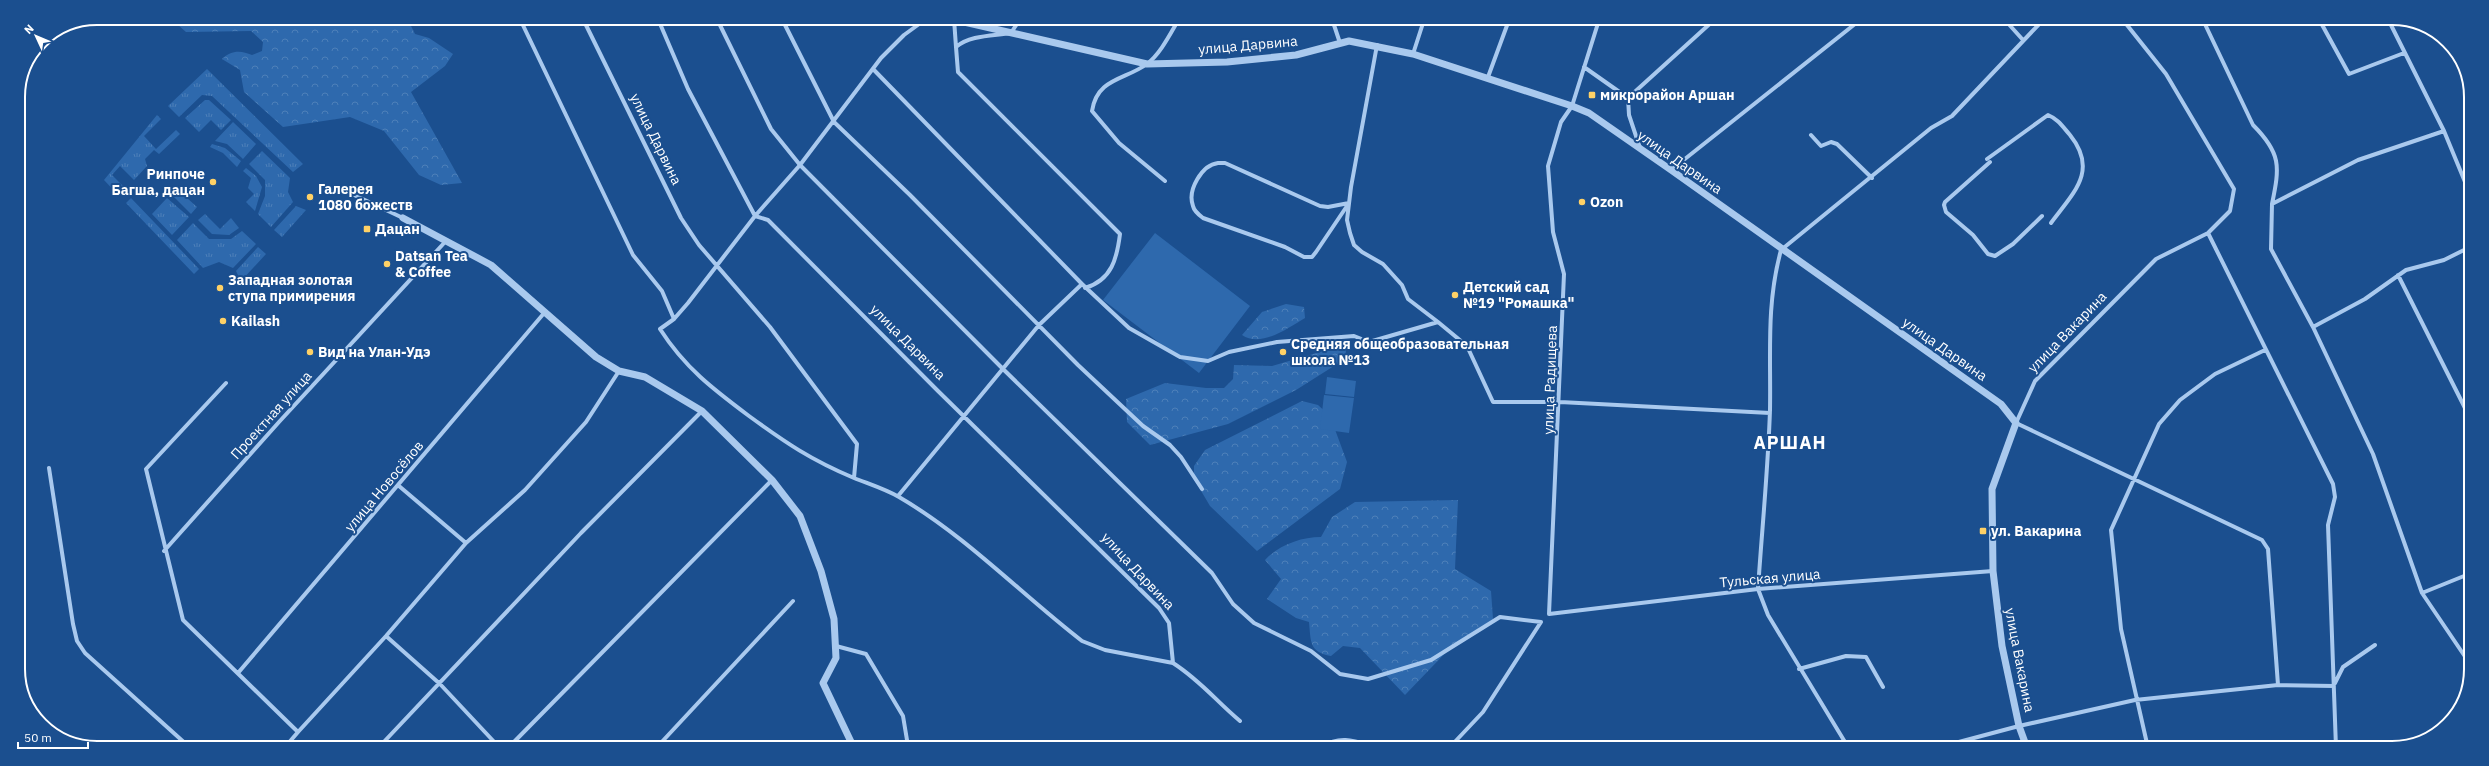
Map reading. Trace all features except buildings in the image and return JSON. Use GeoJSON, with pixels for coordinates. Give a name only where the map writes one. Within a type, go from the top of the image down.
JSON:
{"type":"FeatureCollection","features":[{"type":"Feature","properties":{"kind":"street"},"geometry":{"type":"LineString","coordinates":[[523,25],[633,255],[662,291],[674,319]]}},
{"type":"Feature","properties":{"kind":"street","name":"улица Дарвина"},"geometry":{"type":"LineString","coordinates":[[586,25],[681,218],[700,245],[717,263],[792,355],[857,444],[854,478]]}},
{"type":"Feature","properties":{"kind":"street"},"geometry":{"type":"LineString","coordinates":[[661,25],[688,89],[755,216]]}},
{"type":"Feature","properties":{"kind":"street"},"geometry":{"type":"LineString","coordinates":[[720,25],[771,129],[800,165],[1003,369],[1212,573],[1233,604],[1254,622],[1304,648],[1340,674],[1368,679],[1431,660],[1500,617],[1542,622],[1484,712],[1456,741]]}},
{"type":"Feature","properties":{"kind":"street"},"geometry":{"type":"LineString","coordinates":[[785,25],[834,122],[910,195],[1039,325],[1143,426],[1170,445],[1182,458],[1202,489]]}},
{"type":"Feature","properties":{"kind":"street"},"geometry":{"type":"LineString","coordinates":[[918,25],[892,45],[800,165],[755,216],[674,319],[660,329],[674,350],[708,386],[790,446],[820,464],[898,496],[956,537],[1082,641],[1112,652],[1173,663],[1197,679],[1224,708],[1240,721]]}},
{"type":"Feature","properties":{"kind":"street"},"geometry":{"type":"LineString","coordinates":[[898,496],[963,415],[1039,325],[1084,286],[1095,286],[1113,266],[1118,256],[1120,234],[958,72],[954,25]]}},
{"type":"Feature","properties":{"kind":"street","name":"улица Дарвина"},"geometry":{"type":"LineString","coordinates":[[978,25],[1147,64],[1227,62],[1296,55],[1349,41],[1377,45],[1413,54],[1488,78],[1589,113],[2000,404],[2016,423],[2262,540],[2268,549],[2278,685]]}},
{"type":"Feature","properties":{"kind":"street"},"geometry":{"type":"LineString","coordinates":[[1011,33],[1016,25]]}},
{"type":"Feature","properties":{"kind":"street"},"geometry":{"type":"LineString","coordinates":[[1165,181],[1119,143],[1092,111],[1095,97],[1100,91],[1108,84],[1147,64],[1164,45],[1176,25]]}},
{"type":"Feature","properties":{"kind":"street"},"geometry":{"type":"LineString","coordinates":[[1334,25],[1340,43]]}},
{"type":"Feature","properties":{"kind":"street"},"geometry":{"type":"LineString","coordinates":[[1413,54],[1422,25]]}},
{"type":"Feature","properties":{"kind":"street"},"geometry":{"type":"LineString","coordinates":[[1488,78],[1507,25]]}},
{"type":"Feature","properties":{"kind":"street","name":"улица Радищева"},"geometry":{"type":"LineString","coordinates":[[1549,614],[1560,402],[1564,274],[1553,232],[1548,166],[1562,122],[1572,106],[1597,25]]}},
{"type":"Feature","properties":{"kind":"street"},"geometry":{"type":"LineString","coordinates":[[1628,98],[1708,25]]}},
{"type":"Feature","properties":{"kind":"street"},"geometry":{"type":"LineString","coordinates":[[1671,170],[1854,25]]}},
{"type":"Feature","properties":{"kind":"street"},"geometry":{"type":"LineString","coordinates":[[2009,25],[2023,40]]}},
{"type":"Feature","properties":{"kind":"street"},"geometry":{"type":"LineString","coordinates":[[1844,741],[1799,669],[1768,615],[1758,589],[1770,413],[1769,330],[1772,281],[1781,250],[1872,178],[1931,128],[1952,116],[2037,25]]}},
{"type":"Feature","properties":{"kind":"street","name":"улица Вакарина"},"geometry":{"type":"LineString","coordinates":[[2024,741],[2019,726],[2002,646],[1993,571],[1992,489],[2016,423],[2035,381],[2156,259],[2208,233],[2230,211],[2234,189],[2166,74],[2128,25]]}},
{"type":"Feature","properties":{"kind":"street"},"geometry":{"type":"LineString","coordinates":[[2205,25],[2253,125],[2266,139],[2278,161],[2278,179],[2272,204],[2270,248],[2313,327],[2373,454],[2422,592],[2464,655]]}},
{"type":"Feature","properties":{"kind":"street"},"geometry":{"type":"LineString","coordinates":[[2322,25],[2349,74],[2404,53]]}},
{"type":"Feature","properties":{"kind":"street"},"geometry":{"type":"LineString","coordinates":[[2391,25],[2444,131],[2464,179]]}},
{"type":"Feature","properties":{"kind":"street","name":"улица Дарвина"},"geometry":{"type":"LineString","coordinates":[[956,47],[962,42],[1011,33]]}},
{"type":"Feature","properties":{"kind":"street"},"geometry":{"type":"LineString","coordinates":[[1377,45],[1362,119],[1347,220],[1354,245],[1362,252],[1383,264],[1406,290],[1405,295],[1408,299],[1467,346],[1493,402],[1560,402],[1770,413]]}},
{"type":"Feature","properties":{"kind":"street"},"geometry":{"type":"LineString","coordinates":[[1584,67],[1628,98]]}},
{"type":"Feature","properties":{"kind":"street"},"geometry":{"type":"LineString","coordinates":[[874,70],[1084,286],[1128,328],[1180,357],[1208,361],[1229,352],[1277,342],[1354,336],[1369,342],[1438,322]]}},
{"type":"Feature","properties":{"kind":"street"},"geometry":{"type":"LineString","coordinates":[[1628,98],[1629,115],[1641,150]]}},
{"type":"Feature","properties":{"kind":"street"},"geometry":{"type":"LineString","coordinates":[[2042,216],[2003,253],[1995,256],[1988,254],[1973,235],[1946,212],[1944,205],[1945,202],[1988,160],[2037,121],[2048,115],[2056,119],[2078,146],[2084,160],[2084,171],[2071,196],[2051,224]]}},
{"type":"Feature","properties":{"kind":"street"},"geometry":{"type":"LineString","coordinates":[[2272,204],[2358,160],[2444,131]]}},
{"type":"Feature","properties":{"kind":"street"},"geometry":{"type":"LineString","coordinates":[[1811,135],[1821,146],[1830,142],[1837,144],[1872,178]]}},
{"type":"Feature","properties":{"kind":"street"},"geometry":{"type":"LineString","coordinates":[[1218,163],[1225,163],[1320,206],[1328,207],[1349,203],[1316,252],[1312,256],[1304,257],[1285,246],[1203,218],[1193,208],[1192,201],[1197,181],[1203,172],[1209,166],[1218,163]]}},
{"type":"Feature","properties":{"kind":"street"},"geometry":{"type":"LineString","coordinates":[[335,186],[403,218],[445,242],[491,265],[596,357],[619,371],[645,377],[702,411],[772,480],[800,516],[821,571],[834,619],[836,646],[836,658],[823,683],[850,741]]}},
{"type":"Feature","properties":{"kind":"street","name":"улица Дарвина"},"geometry":{"type":"LineString","coordinates":[[755,216],[768,220],[1159,608],[1169,624],[1173,663]]}},
{"type":"Feature","properties":{"kind":"street"},"geometry":{"type":"LineString","coordinates":[[2208,233],[2264,350],[2333,484],[2335,497],[2328,525],[2336,741]]}},
{"type":"Feature","properties":{"kind":"street","name":"Проектная улица"},"geometry":{"type":"LineString","coordinates":[[164,551],[279,422],[445,242]]}},
{"type":"Feature","properties":{"kind":"street"},"geometry":{"type":"LineString","coordinates":[[2313,327],[2365,299],[2406,270],[2444,260],[2464,250]]}},
{"type":"Feature","properties":{"kind":"street"},"geometry":{"type":"LineString","coordinates":[[2398,275],[2464,406]]}},
{"type":"Feature","properties":{"kind":"street","name":"улица Новосёлов"},"geometry":{"type":"LineString","coordinates":[[238,673],[546,312]]}},
{"type":"Feature","properties":{"kind":"street"},"geometry":{"type":"LineString","coordinates":[[2146,741],[2135,700],[2121,629],[2111,530],[2133,478],[2159,424],[2180,400],[2215,374],[2264,350]]}},
{"type":"Feature","properties":{"kind":"street"},"geometry":{"type":"LineString","coordinates":[[290,741],[386,636],[466,543],[525,490],[586,422],[619,371]]}},
{"type":"Feature","properties":{"kind":"street"},"geometry":{"type":"LineString","coordinates":[[226,383],[146,469],[164,551],[183,620],[298,732]]}},
{"type":"Feature","properties":{"kind":"street"},"geometry":{"type":"LineString","coordinates":[[385,741],[581,533],[702,411]]}},
{"type":"Feature","properties":{"kind":"street"},"geometry":{"type":"LineString","coordinates":[[50,468],[77,641],[85,653],[183,741]]}},
{"type":"Feature","properties":{"kind":"street"},"geometry":{"type":"LineString","coordinates":[[515,741],[772,480]]}},
{"type":"Feature","properties":{"kind":"street"},"geometry":{"type":"LineString","coordinates":[[399,486],[466,543]]}},
{"type":"Feature","properties":{"kind":"street","name":"Тульская улица"},"geometry":{"type":"LineString","coordinates":[[1549,614],[1758,589],[1993,571]]}},
{"type":"Feature","properties":{"kind":"street"},"geometry":{"type":"LineString","coordinates":[[2422,592],[2464,576]]}},
{"type":"Feature","properties":{"kind":"street"},"geometry":{"type":"LineString","coordinates":[[663,741],[793,601]]}},
{"type":"Feature","properties":{"kind":"street"},"geometry":{"type":"LineString","coordinates":[[386,636],[440,684],[493,741]]}},
{"type":"Feature","properties":{"kind":"street"},"geometry":{"type":"LineString","coordinates":[[2334,686],[2343,667],[2375,645]]}},
{"type":"Feature","properties":{"kind":"street"},"geometry":{"type":"LineString","coordinates":[[836,646],[866,654],[902,716],[907,740]]}},
{"type":"Feature","properties":{"kind":"street"},"geometry":{"type":"LineString","coordinates":[[1799,669],[1846,656],[1866,657],[1883,686]]}},
{"type":"Feature","properties":{"kind":"street"},"geometry":{"type":"LineString","coordinates":[[1965,741],[2019,726],[2135,700],[2278,685],[2334,686]]}},
{"type":"Feature","properties":{"kind":"street"},"geometry":{"type":"LineString","coordinates":[[1331,741],[1349,739],[1356,741]]}},
{"type":"Feature","properties":{"kind":"green space"},"geometry":{"type":"Polygon","coordinates":[[[178,25],[410,25],[415,34],[429,38],[453,54],[445,66],[411,92],[462,183],[441,185],[419,175],[384,131],[350,117],[283,127],[244,92],[240,70],[222,59],[233,52],[244,52],[252,55],[262,51],[263,42],[251,31],[186,32],[178,25]]]}},
{"type":"Feature","properties":{"kind":"green space"},"geometry":{"type":"Polygon","coordinates":[[[207,69],[303,164],[293,172],[212,96],[202,95],[179,117],[168,106],[207,69]]]}},
{"type":"Feature","properties":{"kind":"green space"},"geometry":{"type":"Polygon","coordinates":[[[205,100],[209,100],[231,120],[221,130],[211,120],[199,132],[185,118],[205,100]]]}},
{"type":"Feature","properties":{"kind":"green space"},"geometry":{"type":"Polygon","coordinates":[[[157,115],[161,119],[144,136],[156,149],[176,130],[180,134],[159,154],[154,150],[145,159],[147,166],[134,180],[120,166],[112,175],[126,189],[119,196],[104,180],[157,115]]]}},
{"type":"Feature","properties":{"kind":"green space"},"geometry":{"type":"Polygon","coordinates":[[[233,122],[256,144],[243,159],[227,144],[215,141],[233,122]]]}},
{"type":"Feature","properties":{"kind":"green space"},"geometry":{"type":"Polygon","coordinates":[[[212,144],[225,148],[241,161],[237,167],[223,153],[210,147],[212,144]]]}},
{"type":"Feature","properties":{"kind":"green space"},"geometry":{"type":"Polygon","coordinates":[[[262,151],[290,178],[288,192],[293,202],[271,227],[258,214],[265,196],[265,180],[249,164],[262,151]]]}},
{"type":"Feature","properties":{"kind":"green space"},"geometry":{"type":"Polygon","coordinates":[[[246,168],[256,176],[262,187],[255,211],[246,202],[254,194],[248,188],[251,178],[243,171],[246,168]]]}},
{"type":"Feature","properties":{"kind":"green space"},"geometry":{"type":"Polygon","coordinates":[[[177,189],[197,207],[191,214],[174,197],[173,194],[177,189]]]}},
{"type":"Feature","properties":{"kind":"green space"},"geometry":{"type":"Polygon","coordinates":[[[131,198],[199,269],[194,274],[126,203],[131,198]]]}},
{"type":"Feature","properties":{"kind":"green space"},"geometry":{"type":"Polygon","coordinates":[[[167,198],[189,217],[172,235],[152,214],[167,198]]]}},
{"type":"Feature","properties":{"kind":"green space"},"geometry":{"type":"Polygon","coordinates":[[[296,206],[306,210],[282,237],[274,230],[296,206]]]}},
{"type":"Feature","properties":{"kind":"green space"},"geometry":{"type":"Polygon","coordinates":[[[205,214],[220,229],[231,218],[239,228],[229,235],[212,234],[198,220],[205,214]]]}},
{"type":"Feature","properties":{"kind":"green space"},"geometry":{"type":"Polygon","coordinates":[[[193,223],[209,239],[231,239],[242,231],[256,244],[233,268],[219,262],[203,268],[177,240],[193,223]]]}},
{"type":"Feature","properties":{"kind":"green space"},"geometry":{"type":"Polygon","coordinates":[[[1155,233],[1250,306],[1199,373],[1103,300],[1155,233]]]}},
{"type":"Feature","properties":{"kind":"green space"},"geometry":{"type":"Polygon","coordinates":[[[258,247],[266,254],[241,281],[236,271],[258,247]]]}},
{"type":"Feature","properties":{"kind":"green space"},"geometry":{"type":"Polygon","coordinates":[[[1286,304],[1304,307],[1305,318],[1283,331],[1266,338],[1249,338],[1242,335],[1262,312],[1286,304]]]}},
{"type":"Feature","properties":{"kind":"green space"},"geometry":{"type":"Polygon","coordinates":[[[1330,349],[1346,350],[1345,359],[1296,390],[1228,424],[1150,445],[1127,422],[1126,399],[1165,383],[1206,388],[1224,388],[1233,379],[1234,365],[1272,366],[1330,349]]]}},
{"type":"Feature","properties":{"kind":"green space"},"geometry":{"type":"Polygon","coordinates":[[[1327,377],[1356,381],[1354,397],[1325,394],[1327,377]]]}},
{"type":"Feature","properties":{"kind":"green space"},"geometry":{"type":"Polygon","coordinates":[[[1324,395],[1354,398],[1349,433],[1320,429],[1324,395]]]}},
{"type":"Feature","properties":{"kind":"green space"},"geometry":{"type":"Polygon","coordinates":[[[1302,401],[1318,405],[1330,416],[1347,462],[1340,489],[1257,551],[1210,506],[1194,479],[1194,466],[1205,450],[1302,401]]]}},
{"type":"Feature","properties":{"kind":"green space"},"geometry":{"type":"Polygon","coordinates":[[[1458,500],[1455,569],[1491,591],[1493,619],[1453,645],[1405,695],[1360,648],[1343,646],[1331,656],[1319,652],[1312,645],[1309,622],[1296,618],[1267,599],[1281,579],[1265,560],[1277,550],[1298,540],[1321,537],[1332,517],[1355,502],[1458,500]]]}},
{"type":"Feature","properties":{"kind":"place","name":"микрорайон Аршан"},"geometry":{"type":"Point","coordinates":[1592,95]}},
{"type":"Feature","properties":{"kind":"place","name":"Ринпоче Багша, дацан"},"geometry":{"type":"Point","coordinates":[213,182]}},
{"type":"Feature","properties":{"kind":"place","name":"Галерея 1080 божеств"},"geometry":{"type":"Point","coordinates":[310,197]}},
{"type":"Feature","properties":{"kind":"place","name":"Ozon"},"geometry":{"type":"Point","coordinates":[1582,202]}},
{"type":"Feature","properties":{"kind":"place","name":"Дацан"},"geometry":{"type":"Point","coordinates":[367,229]}},
{"type":"Feature","properties":{"kind":"place","name":"Datsan Tea & Coffee"},"geometry":{"type":"Point","coordinates":[387,264]}},
{"type":"Feature","properties":{"kind":"place","name":"Западная золотая ступа примирения"},"geometry":{"type":"Point","coordinates":[220,288]}},
{"type":"Feature","properties":{"kind":"place","name":"Детский сад №19 \"Ромашка\""},"geometry":{"type":"Point","coordinates":[1455,295]}},
{"type":"Feature","properties":{"kind":"place","name":"Kailash"},"geometry":{"type":"Point","coordinates":[223,321]}},
{"type":"Feature","properties":{"kind":"place","name":"Вид на Улан-Удэ"},"geometry":{"type":"Point","coordinates":[310,352]}},
{"type":"Feature","properties":{"kind":"place","name":"Средняя общеобразовательная школа №13"},"geometry":{"type":"Point","coordinates":[1283,352]}},
{"type":"Feature","properties":{"kind":"place","name":"ул. Вакарина"},"geometry":{"type":"Point","coordinates":[1983,531]}},
{"type":"Feature","properties":{"kind":"district","name":"АРШАН"},"geometry":{"type":"Point","coordinates":[1790,442]}}]}
